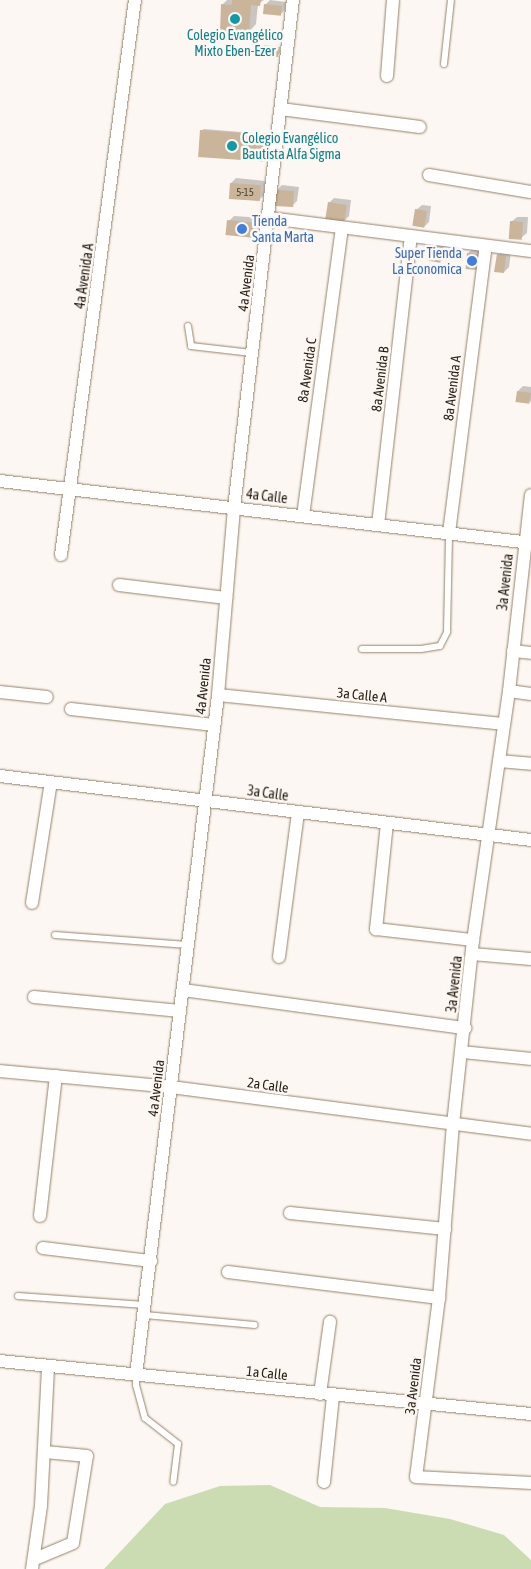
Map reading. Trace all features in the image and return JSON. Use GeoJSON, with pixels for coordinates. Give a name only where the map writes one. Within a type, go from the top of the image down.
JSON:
{"type":"FeatureCollection","features":[{"type":"Feature","properties":{"kind":"street","name":"4a Avenida A"},"geometry":{"type":"LineString","coordinates":[[61,555],[135,0]]}},
{"type":"Feature","properties":{"kind":"street","name":"4a Avenida"},"geometry":{"type":"LineString","coordinates":[[136,1375],[218,695],[234,508],[293,0]]}},
{"type":"Feature","properties":{"kind":"street"},"geometry":{"type":"LineString","coordinates":[[387,76],[393,0]]}},
{"type":"Feature","properties":{"kind":"street"},"geometry":{"type":"LineString","coordinates":[[281,109],[420,127]]}},
{"type":"Feature","properties":{"kind":"street"},"geometry":{"type":"LineString","coordinates":[[429,176],[531,192]]}},
{"type":"Feature","properties":{"kind":"street"},"geometry":{"type":"LineString","coordinates":[[269,218],[531,251]]}},
{"type":"Feature","properties":{"kind":"street","name":"8a Avenida C"},"geometry":{"type":"LineString","coordinates":[[303,516],[342,228]]}},
{"type":"Feature","properties":{"kind":"street","name":"8a Avenida B"},"geometry":{"type":"LineString","coordinates":[[378,525],[411,237]]}},
{"type":"Feature","properties":{"kind":"street","name":"8a Avenida A"},"geometry":{"type":"LineString","coordinates":[[449,533],[486,246]]}},
{"type":"Feature","properties":{"kind":"street","name":"4a Calle"},"geometry":{"type":"LineString","coordinates":[[0,481],[528,542]]}},
{"type":"Feature","properties":{"kind":"street","name":"3a Avenida"},"geometry":{"type":"LineString","coordinates":[[531,496],[528,542],[472,954],[465,1028],[452,1124],[439,1298],[416,1477],[531,1483]]}},
{"type":"Feature","properties":{"kind":"street"},"geometry":{"type":"LineString","coordinates":[[119,585],[226,598]]}},
{"type":"Feature","properties":{"kind":"street"},"geometry":{"type":"LineString","coordinates":[[514,651],[531,653]]}},
{"type":"Feature","properties":{"kind":"street"},"geometry":{"type":"LineString","coordinates":[[509,691],[531,694]]}},
{"type":"Feature","properties":{"kind":"street"},"geometry":{"type":"LineString","coordinates":[[0,692],[47,697]]}},
{"type":"Feature","properties":{"kind":"street","name":"3a Calle A"},"geometry":{"type":"LineString","coordinates":[[218,695],[503,724]]}},
{"type":"Feature","properties":{"kind":"street"},"geometry":{"type":"LineString","coordinates":[[71,709],[214,725]]}},
{"type":"Feature","properties":{"kind":"street"},"geometry":{"type":"LineString","coordinates":[[499,761],[531,764]]}},
{"type":"Feature","properties":{"kind":"street","name":"3a Calle"},"geometry":{"type":"LineString","coordinates":[[0,776],[531,840]]}},
{"type":"Feature","properties":{"kind":"street"},"geometry":{"type":"LineString","coordinates":[[32,903],[51,782]]}},
{"type":"Feature","properties":{"kind":"street"},"geometry":{"type":"LineString","coordinates":[[279,957],[298,813]]}},
{"type":"Feature","properties":{"kind":"street"},"geometry":{"type":"LineString","coordinates":[[387,823],[376,929],[474,940]]}},
{"type":"Feature","properties":{"kind":"street"},"geometry":{"type":"LineString","coordinates":[[472,954],[531,959]]}},
{"type":"Feature","properties":{"kind":"street"},"geometry":{"type":"LineString","coordinates":[[183,990],[465,1028]]}},
{"type":"Feature","properties":{"kind":"street"},"geometry":{"type":"LineString","coordinates":[[34,997],[180,1010]]}},
{"type":"Feature","properties":{"kind":"street"},"geometry":{"type":"LineString","coordinates":[[462,1052],[531,1059]]}},
{"type":"Feature","properties":{"kind":"street","name":"2a Calle"},"geometry":{"type":"LineString","coordinates":[[0,1072],[171,1087],[531,1134]]}},
{"type":"Feature","properties":{"kind":"street"},"geometry":{"type":"LineString","coordinates":[[40,1216],[56,1076]]}},
{"type":"Feature","properties":{"kind":"street"},"geometry":{"type":"LineString","coordinates":[[290,1213],[444,1229]]}},
{"type":"Feature","properties":{"kind":"street"},"geometry":{"type":"LineString","coordinates":[[43,1248],[151,1261]]}},
{"type":"Feature","properties":{"kind":"street"},"geometry":{"type":"LineString","coordinates":[[228,1272],[439,1298]]}},
{"type":"Feature","properties":{"kind":"street"},"geometry":{"type":"LineString","coordinates":[[320,1394],[330,1322]]}},
{"type":"Feature","properties":{"kind":"street","name":"1a Calle"},"geometry":{"type":"LineString","coordinates":[[0,1361],[333,1396],[531,1414]]}},
{"type":"Feature","properties":{"kind":"street"},"geometry":{"type":"LineString","coordinates":[[34,1564],[45,1452],[48,1366]]}},
{"type":"Feature","properties":{"kind":"street"},"geometry":{"type":"LineString","coordinates":[[324,1482],[333,1396]]}},
{"type":"Feature","properties":{"kind":"street"},"geometry":{"type":"LineString","coordinates":[[34,1564],[73,1543],[87,1456],[45,1452]]}},
{"type":"Feature","properties":{"kind":"lane"},"geometry":{"type":"LineString","coordinates":[[444,64],[451,0]]}},
{"type":"Feature","properties":{"kind":"lane"},"geometry":{"type":"LineString","coordinates":[[188,326],[192,346],[252,353]]}},
{"type":"Feature","properties":{"kind":"lane"},"geometry":{"type":"LineString","coordinates":[[362,649],[421,649],[440,646],[447,632],[449,533]]}},
{"type":"Feature","properties":{"kind":"lane"},"geometry":{"type":"LineString","coordinates":[[55,935],[188,945]]}},
{"type":"Feature","properties":{"kind":"lane"},"geometry":{"type":"LineString","coordinates":[[18,1296],[145,1310],[255,1325]]}},
{"type":"Feature","properties":{"kind":"lane"},"geometry":{"type":"LineString","coordinates":[[136,1375],[136,1385],[145,1418],[170,1434],[178,1444],[173,1482]]}},
{"type":"Feature","properties":{"kind":"green space"},"geometry":{"type":"Polygon","coordinates":[[[270,1485],[320,1507],[385,1508],[450,1519],[504,1535],[531,1560],[531,1569],[104,1569],[165,1504],[220,1486],[270,1485]]]}},
{"type":"Feature","properties":{"kind":"building","name":"Colegio Evangélico Mixto Eben-Ezer"},"geometry":{"type":"Polygon","coordinates":[[[232,0],[261,0],[260,6],[251,5],[249,33],[220,32],[221,4],[232,5],[232,0]]]}},
{"type":"Feature","properties":{"kind":"building"},"geometry":{"type":"Polygon","coordinates":[[[264,4],[282,6],[281,16],[263,14],[264,4]]]}},
{"type":"Feature","properties":{"kind":"building"},"geometry":{"type":"Polygon","coordinates":[[[260,47],[279,49],[278,57],[259,55],[260,47]]]}},
{"type":"Feature","properties":{"kind":"building","name":"Colegio Evangélico Bautista Alfa Sigma"},"geometry":{"type":"Polygon","coordinates":[[[200,130],[265,135],[263,161],[198,157],[200,130]]]}},
{"type":"Feature","properties":{"kind":"building"},"geometry":{"type":"Polygon","coordinates":[[[230,183],[261,185],[260,201],[229,199],[230,183]]]}},
{"type":"Feature","properties":{"kind":"building"},"geometry":{"type":"Polygon","coordinates":[[[276,190],[294,191],[293,207],[275,206],[276,190]]]}},
{"type":"Feature","properties":{"kind":"building"},"geometry":{"type":"Polygon","coordinates":[[[328,202],[347,205],[344,223],[325,220],[328,202]]]}},
{"type":"Feature","properties":{"kind":"building"},"geometry":{"type":"Polygon","coordinates":[[[415,209],[427,211],[424,228],[412,226],[415,209]]]}},
{"type":"Feature","properties":{"kind":"building","name":"Tienda Santa Marta"},"geometry":{"type":"Polygon","coordinates":[[[227,220],[257,223],[255,238],[225,235],[227,220]]]}},
{"type":"Feature","properties":{"kind":"building"},"geometry":{"type":"Polygon","coordinates":[[[510,221],[523,222],[522,240],[509,239],[510,221]]]}},
{"type":"Feature","properties":{"kind":"building"},"geometry":{"type":"Polygon","coordinates":[[[431,245],[443,247],[440,263],[428,261],[431,245]]]}},
{"type":"Feature","properties":{"kind":"building","name":"Super Tienda La Economica"},"geometry":{"type":"Polygon","coordinates":[[[467,253],[478,254],[477,270],[466,269],[467,253]]]}},
{"type":"Feature","properties":{"kind":"building"},"geometry":{"type":"Polygon","coordinates":[[[497,254],[506,256],[504,273],[494,272],[497,254]]]}},
{"type":"Feature","properties":{"kind":"building"},"geometry":{"type":"Polygon","coordinates":[[[517,391],[531,393],[529,404],[515,402],[517,391]]]}},
{"type":"Feature","properties":{"kind":"place","name":"Colegio Evangélico Mixto Eben-Ezer"},"geometry":{"type":"Point","coordinates":[235,19]}},
{"type":"Feature","properties":{"kind":"place","name":"Colegio Evangélico Bautista Alfa Sigma"},"geometry":{"type":"Point","coordinates":[232,146]}},
{"type":"Feature","properties":{"kind":"place","name":"Tienda Santa Marta"},"geometry":{"type":"Point","coordinates":[242,229]}},
{"type":"Feature","properties":{"kind":"place","name":"Super Tienda La Economica"},"geometry":{"type":"Point","coordinates":[472,261]}}]}
